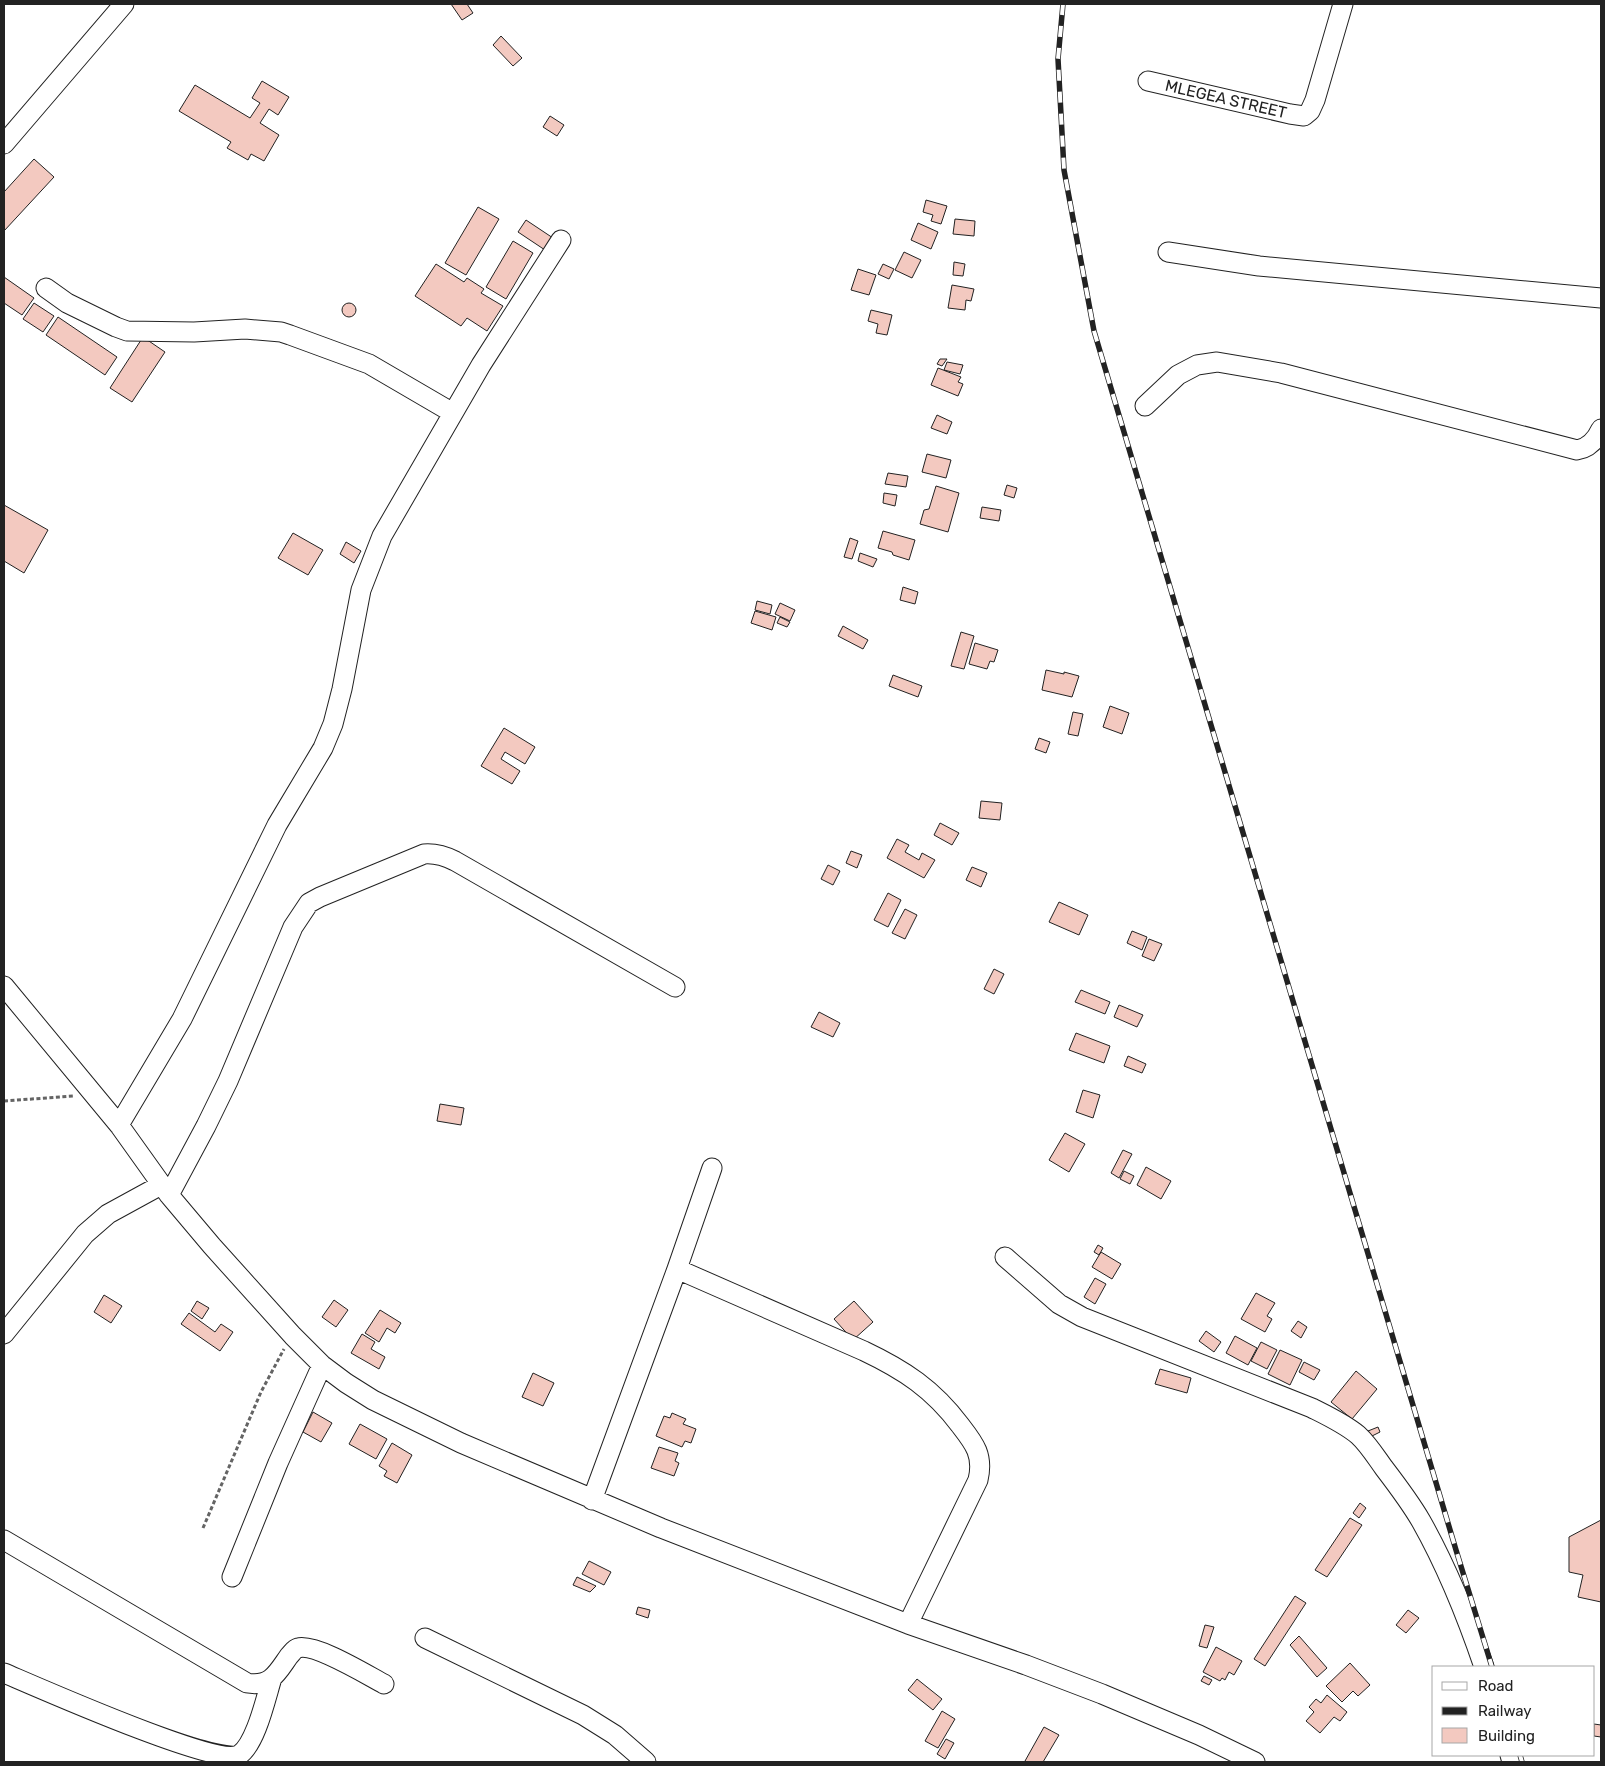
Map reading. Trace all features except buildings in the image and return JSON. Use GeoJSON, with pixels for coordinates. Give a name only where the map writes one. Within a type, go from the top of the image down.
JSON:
{"type":"FeatureCollection","features":[{"type":"Feature","properties":{"kind":"street"},"geometry":{"type":"LineString","coordinates":[[4,144],[124,4]]}},
{"type":"Feature","properties":{"kind":"street","name":"MLEGEA STREET"},"geometry":{"type":"LineString","coordinates":[[1148,81],[1304,116],[1310,111],[1315,100],[1343,4]]}},
{"type":"Feature","properties":{"kind":"street"},"geometry":{"type":"LineString","coordinates":[[119,1126],[182,1019],[277,825],[324,748],[333,724],[342,689],[356,612],[367,570],[382,536],[481,365],[561,240]]}},
{"type":"Feature","properties":{"kind":"street"},"geometry":{"type":"LineString","coordinates":[[1168,252],[1259,266],[1601,298]]}},
{"type":"Feature","properties":{"kind":"street"},"geometry":{"type":"LineString","coordinates":[[46,288],[67,303],[127,331],[194,332],[245,329],[281,332],[369,364],[453,413]]}},
{"type":"Feature","properties":{"kind":"street"},"geometry":{"type":"LineString","coordinates":[[1145,406],[1178,375],[1197,365],[1217,362],[1281,373],[1577,450],[1586,448],[1593,442],[1601,429]]}},
{"type":"Feature","properties":{"kind":"street"},"geometry":{"type":"LineString","coordinates":[[4,1334],[85,1234],[98,1222],[117,1208],[165,1190],[228,1081],[286,939],[304,909],[309,903],[320,897],[424,854],[433,853],[456,861],[675,987]]}},
{"type":"Feature","properties":{"kind":"street"},"geometry":{"type":"LineString","coordinates":[[4,986],[119,1126],[165,1190],[233,1270],[322,1365],[373,1400],[461,1443],[592,1500],[908,1624],[1102,1694],[1192,1732],[1255,1762]]}},
{"type":"Feature","properties":{"kind":"street"},"geometry":{"type":"LineString","coordinates":[[592,1500],[712,1168]]}},
{"type":"Feature","properties":{"kind":"street"},"geometry":{"type":"LineString","coordinates":[[1005,1257],[1044,1292],[1070,1311],[1136,1340],[1312,1408],[1336,1420],[1360,1436],[1401,1491],[1428,1535],[1472,1631],[1484,1666]]}},
{"type":"Feature","properties":{"kind":"street"},"geometry":{"type":"LineString","coordinates":[[677,1269],[894,1366],[926,1387],[942,1403],[976,1445],[981,1470],[978,1480],[908,1624]]}},
{"type":"Feature","properties":{"kind":"street"},"geometry":{"type":"LineString","coordinates":[[232,1577],[282,1454],[322,1365]]}},
{"type":"Feature","properties":{"kind":"street"},"geometry":{"type":"LineString","coordinates":[[4,1540],[247,1683],[266,1683],[294,1650],[304,1648],[322,1652],[384,1684]]}},
{"type":"Feature","properties":{"kind":"street"},"geometry":{"type":"LineString","coordinates":[[425,1638],[583,1715],[615,1735],[638,1753],[646,1762]]}},
{"type":"Feature","properties":{"kind":"street"},"geometry":{"type":"LineString","coordinates":[[4,1673],[100,1715],[148,1733],[191,1748],[231,1758],[238,1756],[248,1745],[272,1678]]}},
{"type":"Feature","properties":{"kind":"path"},"geometry":{"type":"LineString","coordinates":[[4,1100],[92,1094]]}},
{"type":"Feature","properties":{"kind":"path"},"geometry":{"type":"LineString","coordinates":[[203,1528],[261,1392],[277,1360],[293,1336]]}},
{"type":"Feature","properties":{"kind":"railway"},"geometry":{"type":"LineString","coordinates":[[1063,4],[1058,59],[1064,170],[1094,331],[1492,1666]]}},
{"type":"Feature","properties":{"kind":"railway"},"geometry":{"type":"LineString","coordinates":[[1520,1756],[1522,1762]]}}]}
